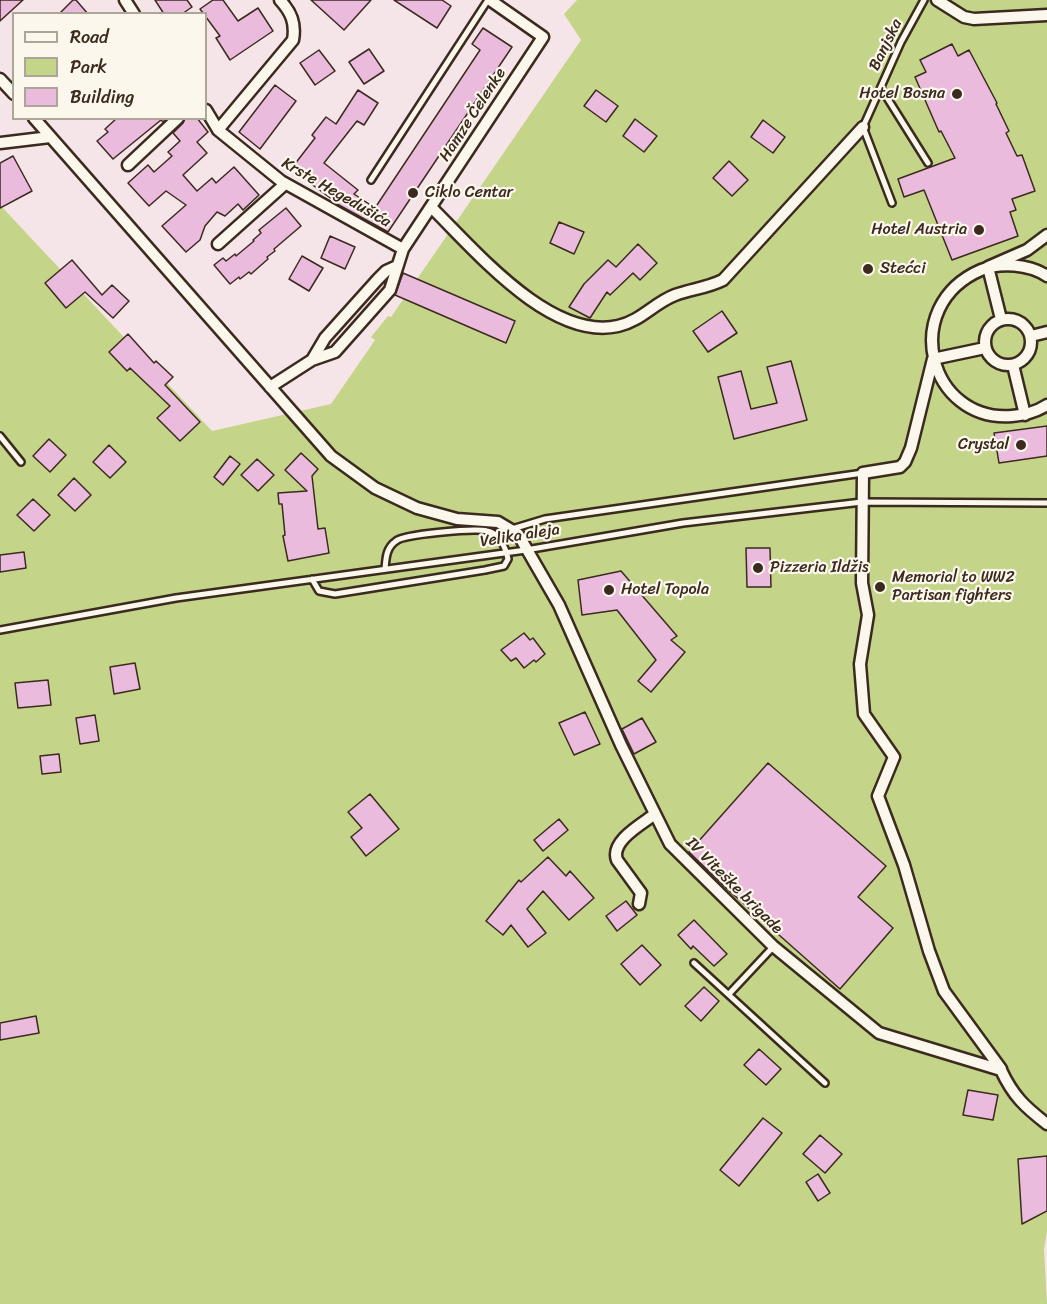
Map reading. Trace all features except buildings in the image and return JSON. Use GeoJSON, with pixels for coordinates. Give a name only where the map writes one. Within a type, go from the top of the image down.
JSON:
{"type":"FeatureCollection","features":[{"type":"Feature","properties":{"kind":"street"},"geometry":{"type":"LineString","coordinates":[[218,129],[293,40],[294,21],[280,0]]}},
{"type":"Feature","properties":{"kind":"street","name":"Hamze Čelenke"},"geometry":{"type":"LineString","coordinates":[[270,387],[312,360],[335,352],[390,290],[403,249],[543,37],[504,4],[489,0]]}},
{"type":"Feature","properties":{"kind":"street"},"geometry":{"type":"LineString","coordinates":[[938,0],[964,16],[974,19],[1047,15]]}},
{"type":"Feature","properties":{"kind":"street"},"geometry":{"type":"LineString","coordinates":[[0,79],[12,92]]}},
{"type":"Feature","properties":{"kind":"street","name":"Krste Hegedušića"},"geometry":{"type":"LineString","coordinates":[[207,112],[218,129],[285,184],[403,249]]}},
{"type":"Feature","properties":{"kind":"street"},"geometry":{"type":"LineString","coordinates":[[36,120],[331,456],[375,488],[417,507],[457,519],[498,522],[513,529]]}},
{"type":"Feature","properties":{"kind":"street"},"geometry":{"type":"LineString","coordinates":[[128,165],[176,120]]}},
{"type":"Feature","properties":{"kind":"street"},"geometry":{"type":"LineString","coordinates":[[431,207],[513,286],[550,313],[571,322],[593,327],[617,327],[636,321],[673,296],[705,288],[723,280],[863,127]]}},
{"type":"Feature","properties":{"kind":"street"},"geometry":{"type":"LineString","coordinates":[[0,143],[50,137]]}},
{"type":"Feature","properties":{"kind":"street"},"geometry":{"type":"LineString","coordinates":[[218,244],[285,184]]}},
{"type":"Feature","properties":{"kind":"street"},"geometry":{"type":"LineString","coordinates":[[1047,235],[1027,250],[966,277],[950,291],[936,314],[931,337],[933,359],[911,448],[905,462],[900,467],[863,473],[862,583],[868,615],[860,664],[864,714],[894,757],[878,796],[904,865],[929,951],[944,991],[1001,1070],[1009,1088],[1024,1106],[1047,1124]]}},
{"type":"Feature","properties":{"kind":"street"},"geometry":{"type":"LineString","coordinates":[[988,267],[1019,265],[1047,276]]}},
{"type":"Feature","properties":{"kind":"street","name":"Hamze Čelenke"},"geometry":{"type":"LineString","coordinates":[[312,360],[325,338],[348,312],[386,271],[397,266]]}},
{"type":"Feature","properties":{"kind":"street"},"geometry":{"type":"LineString","coordinates":[[988,267],[1001,319]]}},
{"type":"Feature","properties":{"kind":"street"},"geometry":{"type":"LineString","coordinates":[[1009,318],[1023,324],[1031,336],[1030,351],[1026,357],[1013,365],[999,363],[988,354],[985,348],[986,333],[995,322],[1001,319],[1009,318]]}},
{"type":"Feature","properties":{"kind":"street"},"geometry":{"type":"LineString","coordinates":[[1031,336],[1047,332]]}},
{"type":"Feature","properties":{"kind":"street"},"geometry":{"type":"LineString","coordinates":[[933,359],[985,348]]}},
{"type":"Feature","properties":{"kind":"street"},"geometry":{"type":"LineString","coordinates":[[933,359],[944,382],[958,399],[972,408],[1002,417],[1025,415],[1047,405]]}},
{"type":"Feature","properties":{"kind":"street"},"geometry":{"type":"LineString","coordinates":[[1013,365],[1025,415]]}},
{"type":"Feature","properties":{"kind":"street","name":"IV Viteške brigade"},"geometry":{"type":"LineString","coordinates":[[513,529],[559,605],[621,745],[670,844],[773,946],[879,1033],[1001,1070]]}},
{"type":"Feature","properties":{"kind":"street"},"geometry":{"type":"LineString","coordinates":[[639,904],[641,893],[616,860],[616,847],[655,814]]}},
{"type":"Feature","properties":{"kind":"lane"},"geometry":{"type":"LineString","coordinates":[[371,180],[489,0]]}},
{"type":"Feature","properties":{"kind":"lane","name":"Banjska"},"geometry":{"type":"LineString","coordinates":[[863,127],[924,0]]}},
{"type":"Feature","properties":{"kind":"lane"},"geometry":{"type":"LineString","coordinates":[[881,88],[928,163]]}},
{"type":"Feature","properties":{"kind":"lane"},"geometry":{"type":"LineString","coordinates":[[863,127],[892,203]]}},
{"type":"Feature","properties":{"kind":"lane"},"geometry":{"type":"LineString","coordinates":[[0,436],[21,462]]}},
{"type":"Feature","properties":{"kind":"lane"},"geometry":{"type":"LineString","coordinates":[[513,529],[544,519],[863,473]]}},
{"type":"Feature","properties":{"kind":"lane","name":"Velika aleja"},"geometry":{"type":"LineString","coordinates":[[0,630],[176,598],[526,550],[683,523],[862,502],[1047,503]]}},
{"type":"Feature","properties":{"kind":"lane"},"geometry":{"type":"LineString","coordinates":[[312,579],[319,591],[335,594],[504,566],[508,559],[502,541],[489,531],[424,534],[398,539],[387,549],[385,569]]}},
{"type":"Feature","properties":{"kind":"lane"},"geometry":{"type":"LineString","coordinates":[[729,994],[773,946]]}},
{"type":"Feature","properties":{"kind":"lane"},"geometry":{"type":"LineString","coordinates":[[694,963],[825,1083]]}},
{"type":"Feature","properties":{"kind":"green space"},"geometry":{"type":"Polygon","coordinates":[[[577,0],[1047,0],[1047,1232],[1044,1249],[1047,1304],[0,1304],[0,205],[212,431],[331,404],[375,340],[371,337],[388,316],[391,317],[581,40],[564,14],[577,0]]]}},
{"type":"Feature","properties":{"kind":"place","name":"Hotel Bosna"},"geometry":{"type":"Point","coordinates":[957,94]}},
{"type":"Feature","properties":{"kind":"place","name":"Ciklo Centar"},"geometry":{"type":"Point","coordinates":[413,193]}},
{"type":"Feature","properties":{"kind":"place","name":"Hotel Austria"},"geometry":{"type":"Point","coordinates":[979,230]}},
{"type":"Feature","properties":{"kind":"place","name":"Stećci"},"geometry":{"type":"Point","coordinates":[868,269]}},
{"type":"Feature","properties":{"kind":"place","name":"Crystal"},"geometry":{"type":"Point","coordinates":[1021,445]}},
{"type":"Feature","properties":{"kind":"place","name":"Pizzeria Ildžis"},"geometry":{"type":"Point","coordinates":[758,568]}},
{"type":"Feature","properties":{"kind":"place","name":"Memorial to WW2 Partisan fighters"},"geometry":{"type":"Point","coordinates":[880,587]}},
{"type":"Feature","properties":{"kind":"place","name":"Hotel Topola"},"geometry":{"type":"Point","coordinates":[609,590]}}]}
